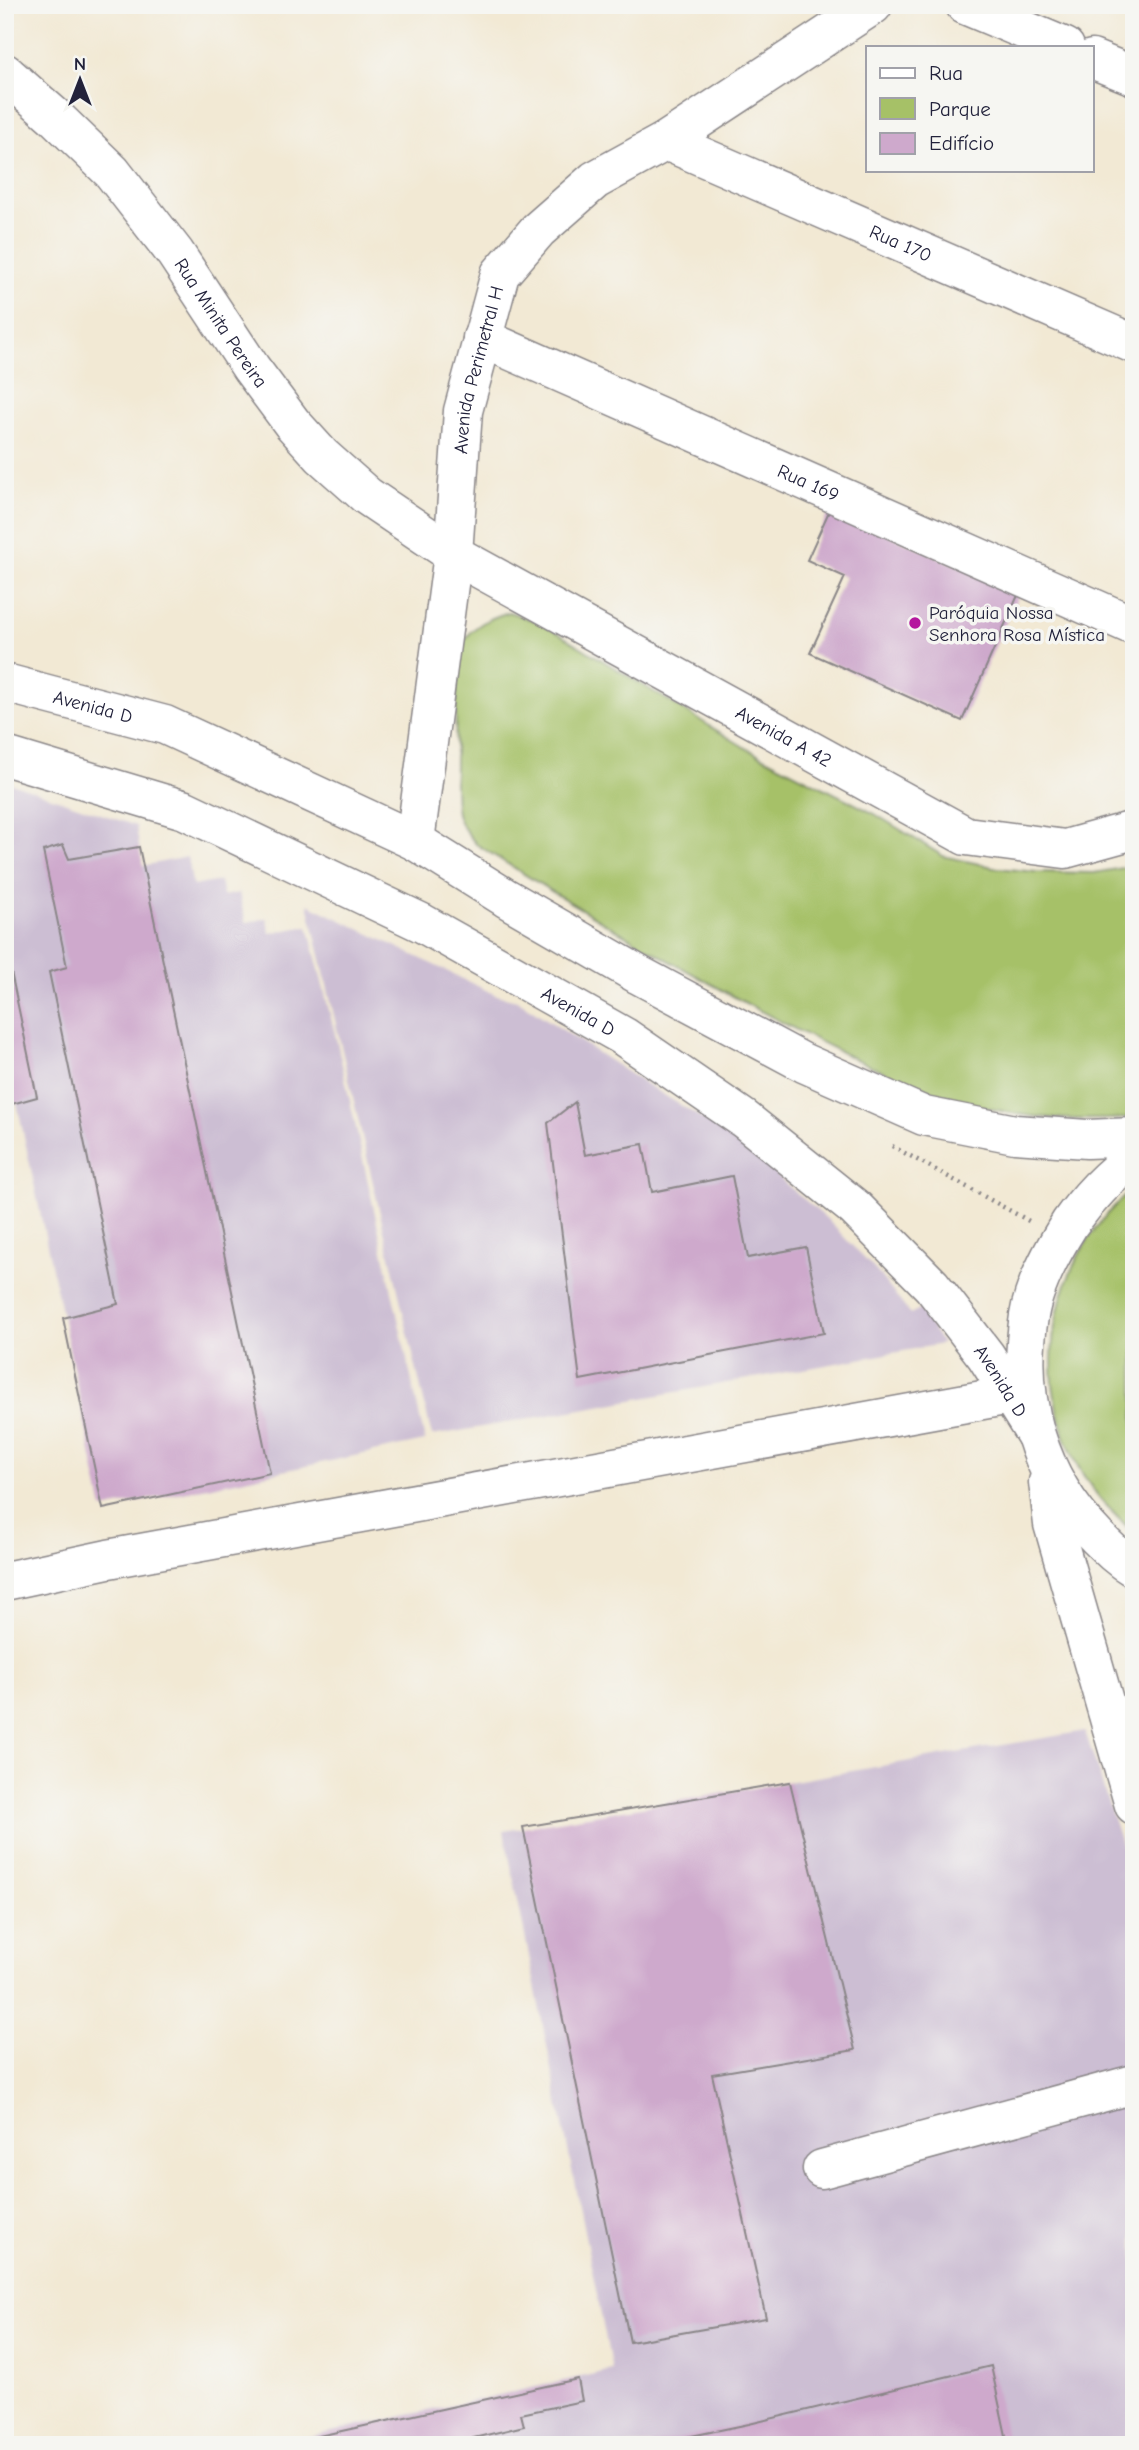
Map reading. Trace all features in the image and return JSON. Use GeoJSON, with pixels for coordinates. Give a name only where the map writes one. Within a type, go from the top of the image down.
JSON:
{"type":"FeatureCollection","features":[{"type":"Feature","properties":{"kind":"street","name":"Avenida Perimetral H"},"geometry":{"type":"LineString","coordinates":[[415,841],[453,554],[463,411],[500,274],[538,230],[594,180],[666,141],[873,5]]}},
{"type":"Feature","properties":{"kind":"street"},"geometry":{"type":"LineString","coordinates":[[965,5],[1063,46]]}},
{"type":"Feature","properties":{"kind":"street"},"geometry":{"type":"LineString","coordinates":[[1094,60],[1134,76]]}},
{"type":"Feature","properties":{"kind":"street","name":"Rua Minita Pereira"},"geometry":{"type":"LineString","coordinates":[[5,73],[112,172],[175,253],[251,368],[292,423],[322,456],[367,496],[453,554]]}},
{"type":"Feature","properties":{"kind":"street","name":"Rua 170"},"geometry":{"type":"LineString","coordinates":[[666,141],[1134,345]]}},
{"type":"Feature","properties":{"kind":"street","name":"Rua 169"},"geometry":{"type":"LineString","coordinates":[[482,338],[1134,626]]}},
{"type":"Feature","properties":{"kind":"street","name":"Avenida A 42"},"geometry":{"type":"LineString","coordinates":[[453,554],[966,836],[1065,849],[1134,830]]}},
{"type":"Feature","properties":{"kind":"street","name":"Avenida D"},"geometry":{"type":"LineString","coordinates":[[5,682],[165,725],[415,841],[506,898],[639,975],[804,1063],[924,1116],[1015,1134],[1087,1139],[1134,1137]]}},
{"type":"Feature","properties":{"kind":"street","name":"Avenida D"},"geometry":{"type":"LineString","coordinates":[[5,756],[185,810],[422,923],[624,1036],[744,1119],[855,1208],[932,1286],[986,1356],[1076,1516],[1120,1559],[1134,1568]]}},
{"type":"Feature","properties":{"kind":"street"},"geometry":{"type":"LineString","coordinates":[[1134,1159],[1082,1205],[1049,1256],[1029,1314],[1024,1375],[1053,1524],[1134,1805]]}},
{"type":"Feature","properties":{"kind":"street"},"geometry":{"type":"LineString","coordinates":[[5,1581],[108,1559],[1010,1395]]}},
{"type":"Feature","properties":{"kind":"street"},"geometry":{"type":"LineString","coordinates":[[822,2169],[1134,2084]]}},
{"type":"Feature","properties":{"kind":"shaded area"},"geometry":{"type":"Polygon","coordinates":[[[5,781],[136,826],[142,866],[187,857],[193,886],[220,881],[223,896],[239,893],[246,923],[267,918],[270,933],[308,926],[337,1042],[425,1441],[103,1509],[17,1103],[5,1106],[5,781]]]}},
{"type":"Feature","properties":{"kind":"shaded area"},"geometry":{"type":"Polygon","coordinates":[[[308,904],[496,995],[517,1000],[755,1151],[785,1183],[827,1219],[877,1272],[910,1314],[920,1309],[942,1344],[432,1436],[308,904]]]}},
{"type":"Feature","properties":{"kind":"shaded area"},"geometry":{"type":"Polygon","coordinates":[[[1085,1731],[1134,1883],[1134,2037],[1130,2038],[1134,2054],[1134,2445],[272,2445],[612,2370],[504,1831],[1085,1731]]]}},
{"type":"Feature","properties":{"kind":"green space"},"geometry":{"type":"Polygon","coordinates":[[[509,612],[536,621],[561,635],[744,747],[875,814],[943,856],[998,868],[1036,872],[1094,873],[1134,866],[1134,1118],[1037,1117],[999,1111],[918,1086],[799,1031],[706,981],[606,924],[476,844],[461,824],[456,806],[460,656],[462,645],[476,627],[509,612]]]}},
{"type":"Feature","properties":{"kind":"green space"},"geometry":{"type":"Polygon","coordinates":[[[1134,1188],[1134,1533],[1100,1498],[1074,1458],[1060,1423],[1053,1386],[1052,1349],[1068,1278],[1085,1244],[1107,1214],[1134,1188]]]}},
{"type":"Feature","properties":{"kind":"building","name":"Paróquia Nossa Senhora Rosa Mística"},"geometry":{"type":"Polygon","coordinates":[[[830,509],[1019,593],[962,721],[810,653],[845,577],[807,560],[830,509]]]}},
{"type":"Feature","properties":{"kind":"building"},"geometry":{"type":"Polygon","coordinates":[[[63,845],[69,859],[139,847],[270,1473],[103,1509],[63,1318],[118,1304],[49,972],[67,967],[43,851],[63,845]]]}},
{"type":"Feature","properties":{"kind":"building"},"geometry":{"type":"Polygon","coordinates":[[[5,943],[37,1097],[5,1106],[5,943]]]}},
{"type":"Feature","properties":{"kind":"building"},"geometry":{"type":"Polygon","coordinates":[[[575,1102],[585,1155],[643,1144],[652,1192],[732,1176],[748,1258],[806,1247],[824,1333],[580,1380],[548,1123],[575,1102]]]}},
{"type":"Feature","properties":{"kind":"building"},"geometry":{"type":"Polygon","coordinates":[[[790,1782],[855,2050],[712,2074],[766,2318],[630,2342],[523,1827],[790,1782]]]}},
{"type":"Feature","properties":{"kind":"building"},"geometry":{"type":"Polygon","coordinates":[[[991,2366],[1008,2445],[648,2445],[749,2424],[991,2366]]]}},
{"type":"Feature","properties":{"kind":"building"},"geometry":{"type":"Polygon","coordinates":[[[578,2379],[582,2401],[521,2414],[524,2426],[444,2445],[278,2445],[578,2379]]]}},
{"type":"Feature","properties":{"kind":"place","name":"Paróquia Nossa Senhora Rosa Mística"},"geometry":{"type":"Point","coordinates":[915,623]}}]}
